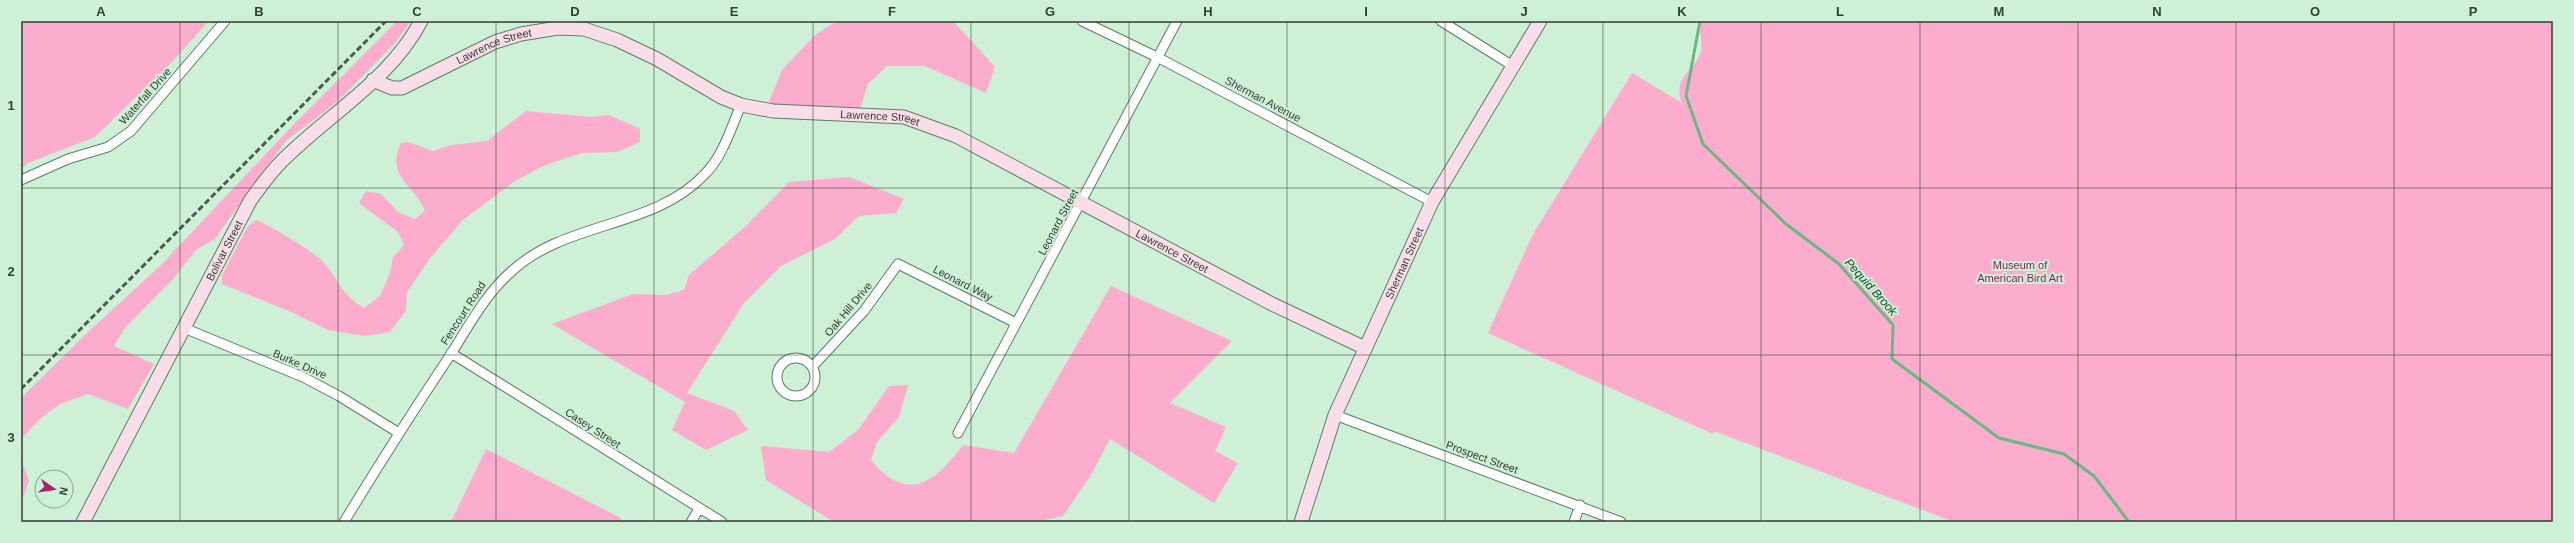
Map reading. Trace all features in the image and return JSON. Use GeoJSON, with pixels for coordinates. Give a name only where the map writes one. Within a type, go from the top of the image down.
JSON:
{"type":"FeatureCollection","features":[{"type":"Feature","properties":{"kind":"street","name":"Waterfall Drive"},"geometry":{"type":"LineString","coordinates":[[21,180],[61,162],[108,147],[131,131],[225,21]]}},
{"type":"Feature","properties":{"kind":"street","name":"Bolivar Street"},"geometry":{"type":"LineString","coordinates":[[83,522],[239,219],[265,181],[282,161],[373,80],[414,36],[422,21]]}},
{"type":"Feature","properties":{"kind":"street","name":"Sherman Avenue"},"geometry":{"type":"LineString","coordinates":[[1082,21],[1159,58],[1432,202]]}},
{"type":"Feature","properties":{"kind":"street","name":"Leonard Street"},"geometry":{"type":"LineString","coordinates":[[958,433],[1159,58],[1177,21]]}},
{"type":"Feature","properties":{"kind":"street"},"geometry":{"type":"LineString","coordinates":[[1442,21],[1513,66]]}},
{"type":"Feature","properties":{"kind":"street","name":"Sherman Street"},"geometry":{"type":"LineString","coordinates":[[1301,522],[1335,415],[1432,202],[1540,21]]}},
{"type":"Feature","properties":{"kind":"street","name":"Lawrence Street"},"geometry":{"type":"LineString","coordinates":[[373,80],[392,88],[402,88],[495,42],[522,34],[585,25],[657,59],[721,97],[742,105],[773,111],[911,119],[956,136],[1080,204],[1270,303],[1365,348]]}},
{"type":"Feature","properties":{"kind":"street","name":"Fencourt Road"},"geometry":{"type":"LineString","coordinates":[[344,522],[491,290],[530,255],[556,241],[656,207],[688,189],[706,174],[719,154],[742,105]]}},
{"type":"Feature","properties":{"kind":"street","name":"Leonard Way"},"geometry":{"type":"LineString","coordinates":[[898,264],[1016,323]]}},
{"type":"Feature","properties":{"kind":"street","name":"Oak Hill Drive"},"geometry":{"type":"LineString","coordinates":[[813,366],[864,311],[898,264]]}},
{"type":"Feature","properties":{"kind":"street","name":"Burke Drive"},"geometry":{"type":"LineString","coordinates":[[184,328],[303,377],[351,403],[399,433]]}},
{"type":"Feature","properties":{"kind":"street","name":"Casey Street"},"geometry":{"type":"LineString","coordinates":[[451,353],[722,522]]}},
{"type":"Feature","properties":{"kind":"street"},"geometry":{"type":"LineString","coordinates":[[796,357],[803,358],[813,366],[815,383],[808,392],[791,395],[781,389],[777,378],[778,372],[785,361],[796,357]]}},
{"type":"Feature","properties":{"kind":"street","name":"Prospect Street"},"geometry":{"type":"LineString","coordinates":[[1335,415],[1580,505],[1621,522]]}},
{"type":"Feature","properties":{"kind":"street"},"geometry":{"type":"LineString","coordinates":[[1574,522],[1580,505]]}},
{"type":"Feature","properties":{"kind":"street"},"geometry":{"type":"LineString","coordinates":[[692,522],[699,509]]}},
{"type":"Feature","properties":{"kind":"green space"},"geometry":{"type":"Polygon","coordinates":[[[21,21],[209,21],[169,65],[95,137],[28,163],[21,169],[21,21]]]}},
{"type":"Feature","properties":{"kind":"green space"},"geometry":{"type":"Polygon","coordinates":[[[397,21],[411,21],[395,43],[338,101],[287,140],[260,175],[215,239],[196,250],[173,279],[125,328],[114,346],[154,364],[128,409],[88,394],[60,404],[41,418],[23,437],[21,459],[21,398],[88,332],[160,266],[294,124],[397,21]]]}},
{"type":"Feature","properties":{"kind":"green space"},"geometry":{"type":"Polygon","coordinates":[[[837,21],[953,21],[995,67],[986,93],[925,66],[887,66],[868,84],[858,115],[766,109],[782,70],[815,35],[837,21]]]}},
{"type":"Feature","properties":{"kind":"green space","name":"Museum of American Bird Art"},"geometry":{"type":"Polygon","coordinates":[[[1701,21],[2553,21],[2553,522],[1954,522],[1714,431],[1713,434],[1488,333],[1532,236],[1632,73],[1682,103],[1680,86],[1682,80],[1698,59],[1702,47],[1700,29],[1701,21]]]}},
{"type":"Feature","properties":{"kind":"green space"},"geometry":{"type":"Polygon","coordinates":[[[526,111],[592,117],[609,115],[640,129],[640,142],[618,152],[582,153],[543,166],[515,181],[463,220],[431,257],[407,292],[406,311],[390,332],[365,336],[328,330],[289,311],[222,284],[222,275],[248,226],[256,220],[293,240],[321,260],[346,294],[364,308],[380,296],[390,273],[393,257],[404,245],[398,232],[359,203],[366,191],[381,194],[398,212],[415,219],[425,211],[403,179],[396,164],[397,154],[401,143],[408,142],[433,151],[452,145],[487,141],[526,111]]]}},
{"type":"Feature","properties":{"kind":"green space"},"geometry":{"type":"Polygon","coordinates":[[[849,177],[904,199],[896,213],[859,216],[835,239],[781,266],[744,303],[687,393],[734,411],[748,430],[706,450],[672,430],[685,402],[552,324],[633,294],[666,295],[684,290],[689,275],[747,225],[789,182],[849,177]]]}},
{"type":"Feature","properties":{"kind":"green space"},"geometry":{"type":"Polygon","coordinates":[[[1111,286],[1232,341],[1170,403],[1226,427],[1215,451],[1238,463],[1214,503],[1110,439],[1091,475],[1063,516],[1035,522],[834,522],[766,480],[761,446],[829,452],[858,430],[889,386],[908,385],[899,417],[877,442],[871,460],[884,474],[897,482],[909,485],[920,483],[931,478],[942,470],[963,445],[1014,453],[1111,286]]]}},
{"type":"Feature","properties":{"kind":"green space"},"geometry":{"type":"Polygon","coordinates":[[[486,449],[621,518],[619,522],[451,522],[486,449]]]}},
{"type":"Feature","properties":{"kind":"green space"},"geometry":{"type":"Polygon","coordinates":[[[21,459],[29,481],[21,502],[21,459]]]}},
{"type":"Feature","properties":{"kind":"waterway","name":"Pequid Brook"},"geometry":{"type":"LineString","coordinates":[[1700,21],[1686,96],[1703,144],[1786,224],[1839,264],[1893,325],[1892,359],[1999,438],[2064,454],[2094,476],[2129,522]]}},
{"type":"Feature","properties":{"kind":"railway"},"geometry":{"type":"LineString","coordinates":[[21,389],[386,21]]}}]}
